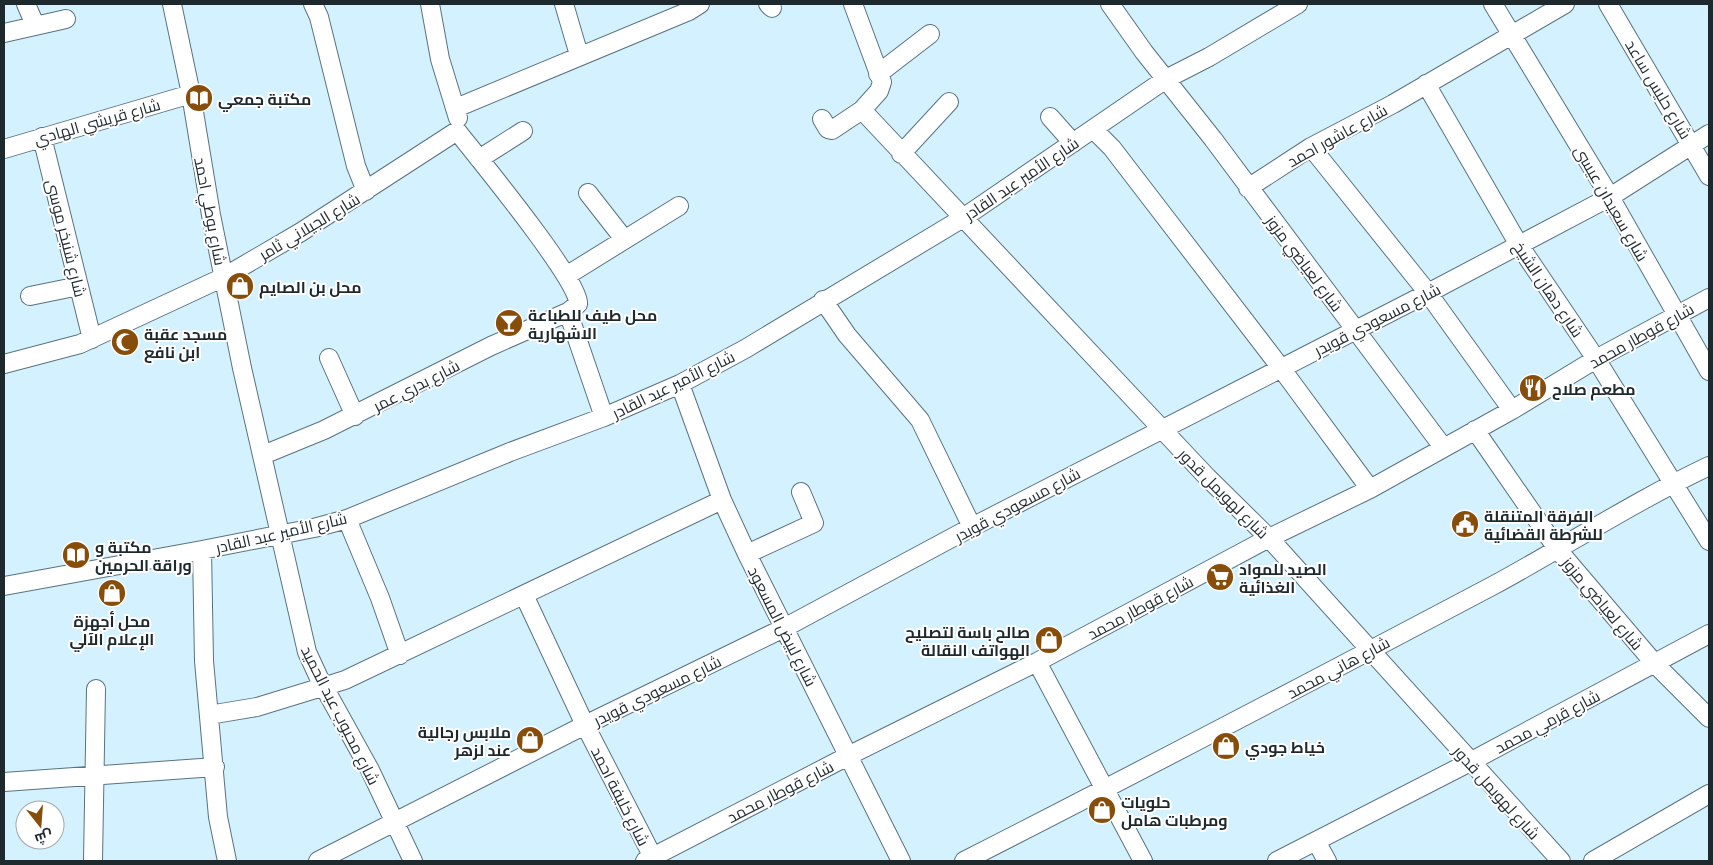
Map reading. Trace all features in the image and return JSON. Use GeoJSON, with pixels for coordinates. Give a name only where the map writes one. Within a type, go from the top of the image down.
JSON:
{"type":"FeatureCollection","features":[{"type":"Feature","properties":{"kind":"street"},"geometry":{"type":"LineString","coordinates":[[26,4],[35,25]]}},
{"type":"Feature","properties":{"kind":"street","name":"شارع بوطي احمد"},"geometry":{"type":"LineString","coordinates":[[172,4],[191,94],[204,184],[242,368],[280,534]]}},
{"type":"Feature","properties":{"kind":"street"},"geometry":{"type":"LineString","coordinates":[[313,4],[319,16],[356,166],[366,191]]}},
{"type":"Feature","properties":{"kind":"street"},"geometry":{"type":"LineString","coordinates":[[430,4],[440,60],[456,108],[457,131],[566,276],[579,300],[575,308],[568,312],[604,417]]}},
{"type":"Feature","properties":{"kind":"street"},"geometry":{"type":"LineString","coordinates":[[564,4],[579,55]]}},
{"type":"Feature","properties":{"kind":"street"},"geometry":{"type":"LineString","coordinates":[[822,119],[828,129],[832,130],[862,110],[882,85],[853,4]]}},
{"type":"Feature","properties":{"kind":"street","name":"شارع لعياضي مزوز"},"geometry":{"type":"LineString","coordinates":[[1110,4],[1443,447]]}},
{"type":"Feature","properties":{"kind":"street","name":"شارع الأمير عبد القادر"},"geometry":{"type":"LineString","coordinates":[[4,586],[202,550],[347,519],[510,452],[604,417],[680,384],[745,349],[823,300],[963,218],[1166,79],[1217,52],[1298,4]]}},
{"type":"Feature","properties":{"kind":"street","name":"شارع سعيدان عيسى"},"geometry":{"type":"LineString","coordinates":[[1493,4],[1610,197],[1709,372]]}},
{"type":"Feature","properties":{"kind":"street","name":"شارع عاشور احمد"},"geometry":{"type":"LineString","coordinates":[[1248,188],[1311,147],[1426,84],[1565,4]]}},
{"type":"Feature","properties":{"kind":"street","name":"شارع حليس ساعد"},"geometry":{"type":"LineString","coordinates":[[1608,4],[1692,143],[1709,176]]}},
{"type":"Feature","properties":{"kind":"street"},"geometry":{"type":"LineString","coordinates":[[456,108],[691,6]]}},
{"type":"Feature","properties":{"kind":"street"},"geometry":{"type":"LineString","coordinates":[[4,33],[66,19]]}},
{"type":"Feature","properties":{"kind":"street"},"geometry":{"type":"LineString","coordinates":[[878,74],[930,34]]}},
{"type":"Feature","properties":{"kind":"street","name":"شارع دهان الشيخ"},"geometry":{"type":"LineString","coordinates":[[1426,84],[1519,245],[1596,358],[1709,541]]}},
{"type":"Feature","properties":{"kind":"street","name":"شارع قريشي الهادي"},"geometry":{"type":"LineString","coordinates":[[4,149],[42,136],[191,94]]}},
{"type":"Feature","properties":{"kind":"street"},"geometry":{"type":"LineString","coordinates":[[901,154],[950,102]]}},
{"type":"Feature","properties":{"kind":"street","name":"شارع لهويمل قدور"},"geometry":{"type":"LineString","coordinates":[[862,110],[901,154],[1162,429],[1270,538],[1561,861]]}},
{"type":"Feature","properties":{"kind":"street"},"geometry":{"type":"LineString","coordinates":[[1050,117],[1073,143]]}},
{"type":"Feature","properties":{"kind":"street"},"geometry":{"type":"LineString","coordinates":[[1093,129],[1112,148],[1281,368],[1370,489]]}},
{"type":"Feature","properties":{"kind":"street","name":"شارع الجيلاني ثامر"},"geometry":{"type":"LineString","coordinates":[[4,364],[92,339],[224,277],[301,232],[457,131]]}},
{"type":"Feature","properties":{"kind":"street"},"geometry":{"type":"LineString","coordinates":[[479,159],[523,131]]}},
{"type":"Feature","properties":{"kind":"street","name":"شارع مسعودي قويدر"},"geometry":{"type":"LineString","coordinates":[[318,861],[585,725],[784,628],[972,527],[1428,293],[1610,197],[1692,143],[1709,134]]}},
{"type":"Feature","properties":{"kind":"street","name":"شارع شنيخر موسى"},"geometry":{"type":"LineString","coordinates":[[42,136],[92,339]]}},
{"type":"Feature","properties":{"kind":"street"},"geometry":{"type":"LineString","coordinates":[[1311,147],[1428,293],[1512,410]]}},
{"type":"Feature","properties":{"kind":"street"},"geometry":{"type":"LineString","coordinates":[[588,194],[624,240]]}},
{"type":"Feature","properties":{"kind":"street"},"geometry":{"type":"LineString","coordinates":[[566,276],[678,206]]}},
{"type":"Feature","properties":{"kind":"street"},"geometry":{"type":"LineString","coordinates":[[30,296],[79,286]]}},
{"type":"Feature","properties":{"kind":"street","name":"شارع قوطار محمد"},"geometry":{"type":"LineString","coordinates":[[651,860],[848,756],[1037,662],[1270,538],[1370,489],[1512,410],[1596,358],[1709,298]]}},
{"type":"Feature","properties":{"kind":"street"},"geometry":{"type":"LineString","coordinates":[[823,300],[848,335],[920,420],[972,527]]}},
{"type":"Feature","properties":{"kind":"street","name":"شارع بدري عمر"},"geometry":{"type":"LineString","coordinates":[[263,455],[355,416],[491,346],[568,312]]}},
{"type":"Feature","properties":{"kind":"street"},"geometry":{"type":"LineString","coordinates":[[329,358],[355,416]]}},
{"type":"Feature","properties":{"kind":"street","name":"شارع لبيض المسعود"},"geometry":{"type":"LineString","coordinates":[[680,384],[722,500],[747,554],[901,861]]}},
{"type":"Feature","properties":{"kind":"street","name":"شارع لعياضي مزوز"},"geometry":{"type":"LineString","coordinates":[[1475,430],[1558,550],[1655,664],[1709,718]]}},
{"type":"Feature","properties":{"kind":"street","name":"شارع هاني محمد"},"geometry":{"type":"LineString","coordinates":[[964,861],[1371,650],[1558,550],[1674,482],[1709,466]]}},
{"type":"Feature","properties":{"kind":"street"},"geometry":{"type":"LineString","coordinates":[[747,554],[814,523],[801,492]]}},
{"type":"Feature","properties":{"kind":"street"},"geometry":{"type":"LineString","coordinates":[[209,715],[257,707],[325,687],[400,655],[722,500]]}},
{"type":"Feature","properties":{"kind":"street"},"geometry":{"type":"LineString","coordinates":[[347,519],[380,598],[400,655]]}},
{"type":"Feature","properties":{"kind":"street","name":"شارع محبوب عبد الحميد"},"geometry":{"type":"LineString","coordinates":[[280,534],[307,652],[370,770],[413,861]]}},
{"type":"Feature","properties":{"kind":"street"},"geometry":{"type":"LineString","coordinates":[[202,550],[204,661],[218,817],[227,861]]}},
{"type":"Feature","properties":{"kind":"street","name":"شارع خليفة احمد"},"geometry":{"type":"LineString","coordinates":[[524,595],[651,860]]}},
{"type":"Feature","properties":{"kind":"street","name":"شارع قرمي محمد"},"geometry":{"type":"LineString","coordinates":[[1277,861],[1470,762],[1709,634]]}},
{"type":"Feature","properties":{"kind":"street"},"geometry":{"type":"LineString","coordinates":[[1037,662],[1143,861]]}},
{"type":"Feature","properties":{"kind":"street"},"geometry":{"type":"LineString","coordinates":[[93,861],[96,689]]}},
{"type":"Feature","properties":{"kind":"street"},"geometry":{"type":"LineString","coordinates":[[4,782],[215,767]]}},
{"type":"Feature","properties":{"kind":"street"},"geometry":{"type":"LineString","coordinates":[[1593,861],[1709,794]]}},
{"type":"Feature","properties":{"kind":"street"},"geometry":{"type":"LineString","coordinates":[[1316,841],[1327,861]]}},
{"type":"Feature","properties":{"kind":"place","name":"مكتبة جمعي"},"geometry":{"type":"Point","coordinates":[199,98]}},
{"type":"Feature","properties":{"kind":"place","name":"محل بن الصايم"},"geometry":{"type":"Point","coordinates":[240,286]}},
{"type":"Feature","properties":{"kind":"place","name":"محل طيف للطباعة الاشهارية"},"geometry":{"type":"Point","coordinates":[509,323]}},
{"type":"Feature","properties":{"kind":"place","name":"مسجد عقبة ابن نافع"},"geometry":{"type":"Point","coordinates":[125,342]}},
{"type":"Feature","properties":{"kind":"place","name":"مطعم صلاح"},"geometry":{"type":"Point","coordinates":[1533,388]}},
{"type":"Feature","properties":{"kind":"place","name":"الفرقة المتنقلة للشرطة القضائية"},"geometry":{"type":"Point","coordinates":[1465,524]}},
{"type":"Feature","properties":{"kind":"place","name":"مكتبة و وراقة الحرمين"},"geometry":{"type":"Point","coordinates":[76,555]}},
{"type":"Feature","properties":{"kind":"place","name":"الصيد للمواد الغذائية"},"geometry":{"type":"Point","coordinates":[1220,577]}},
{"type":"Feature","properties":{"kind":"place","name":"محل أجهزة الإعلام الآلي"},"geometry":{"type":"Point","coordinates":[112,593]}},
{"type":"Feature","properties":{"kind":"place","name":"صالح باسة لتصليح الهواتف النقالة"},"geometry":{"type":"Point","coordinates":[1049,640]}},
{"type":"Feature","properties":{"kind":"place","name":"ملابس رجالية عند لزهر"},"geometry":{"type":"Point","coordinates":[530,740]}},
{"type":"Feature","properties":{"kind":"place","name":"خياط جودي"},"geometry":{"type":"Point","coordinates":[1226,746]}},
{"type":"Feature","properties":{"kind":"place","name":"حلويات ومرطبات هامل"},"geometry":{"type":"Point","coordinates":[1102,810]}}]}
